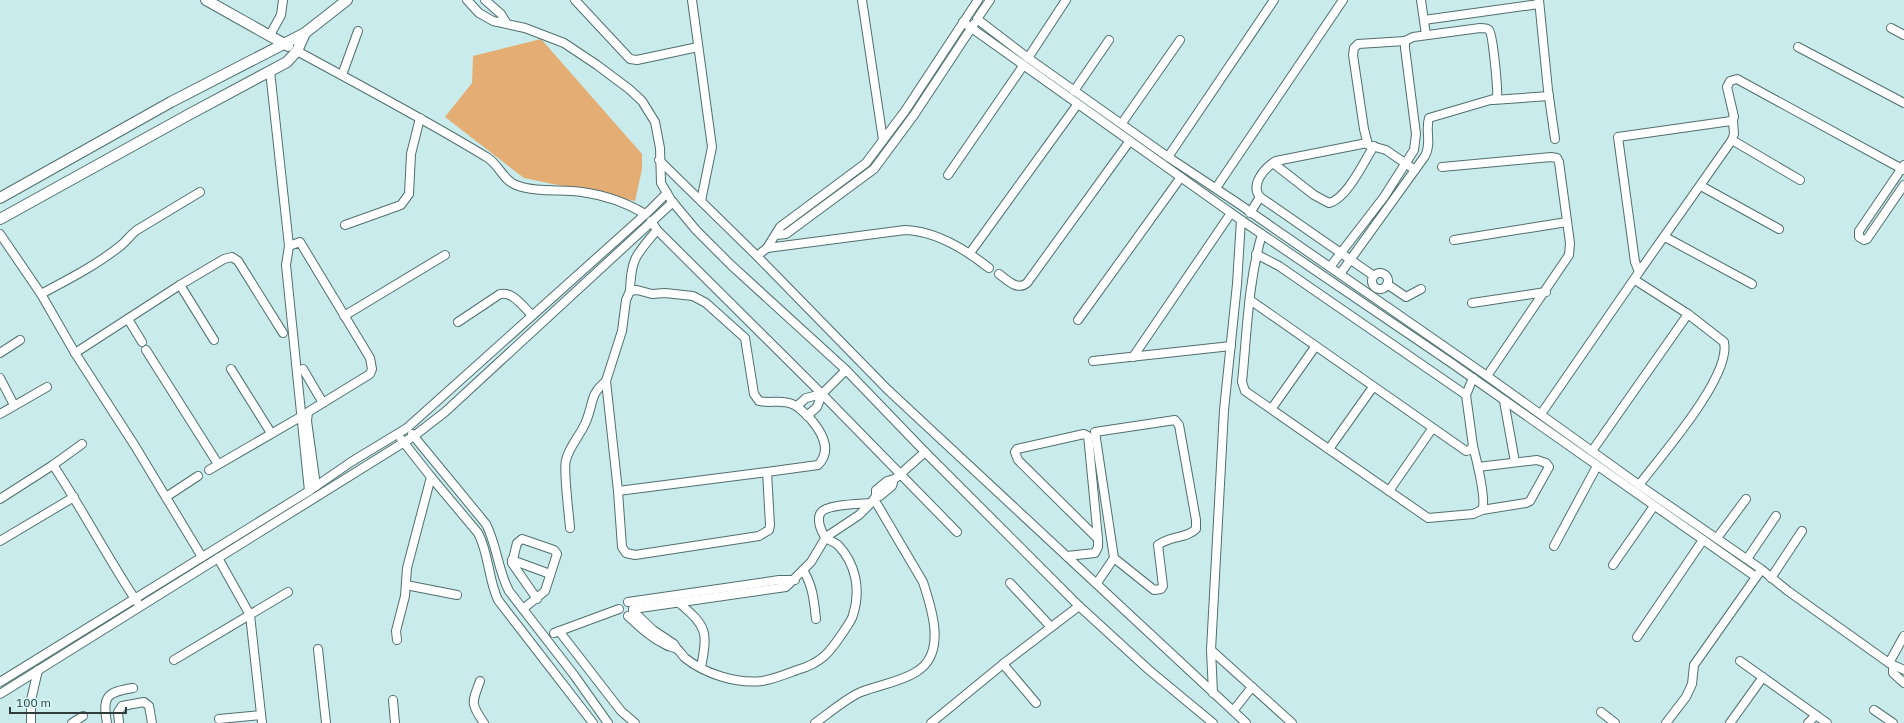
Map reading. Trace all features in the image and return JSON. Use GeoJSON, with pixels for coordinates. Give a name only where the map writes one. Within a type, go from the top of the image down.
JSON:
{"type":"FeatureCollection","features":[{"type":"Feature","properties":{"kind":"street"},"geometry":{"type":"LineString","coordinates":[[206,0],[420,118],[490,159],[509,181],[516,185],[550,190],[583,192],[631,205],[645,214]]}},
{"type":"Feature","properties":{"kind":"street"},"geometry":{"type":"LineString","coordinates":[[270,35],[281,15],[283,0]]}},
{"type":"Feature","properties":{"kind":"street"},"geometry":{"type":"LineString","coordinates":[[0,198],[171,102],[305,33],[347,0]]}},
{"type":"Feature","properties":{"kind":"street"},"geometry":{"type":"LineString","coordinates":[[467,0],[479,13],[493,21],[525,28],[564,43],[629,89],[642,101],[655,122],[660,148],[659,160],[661,182],[673,202],[696,230],[731,265],[846,370],[925,452],[1079,606],[1149,670],[1213,723]]}},
{"type":"Feature","properties":{"kind":"street"},"geometry":{"type":"LineString","coordinates":[[485,0],[500,14],[507,24]]}},
{"type":"Feature","properties":{"kind":"street"},"geometry":{"type":"LineString","coordinates":[[575,0],[630,59],[637,60],[698,48]]}},
{"type":"Feature","properties":{"kind":"street"},"geometry":{"type":"LineString","coordinates":[[692,0],[712,147],[701,201]]}},
{"type":"Feature","properties":{"kind":"street"},"geometry":{"type":"LineString","coordinates":[[862,0],[883,140]]}},
{"type":"Feature","properties":{"kind":"street"},"geometry":{"type":"LineString","coordinates":[[757,256],[767,248],[780,227],[866,163],[905,111],[978,0]]}},
{"type":"Feature","properties":{"kind":"street"},"geometry":{"type":"LineString","coordinates":[[776,235],[786,234],[874,169],[914,115],[990,0]]}},
{"type":"Feature","properties":{"kind":"street"},"geometry":{"type":"LineString","coordinates":[[1028,58],[1066,0]]}},
{"type":"Feature","properties":{"kind":"street"},"geometry":{"type":"LineString","coordinates":[[1168,157],[1274,0]]}},
{"type":"Feature","properties":{"kind":"street"},"geometry":{"type":"LineString","coordinates":[[1216,188],[1343,0]]}},
{"type":"Feature","properties":{"kind":"street"},"geometry":{"type":"LineString","coordinates":[[1421,0],[1426,35]]}},
{"type":"Feature","properties":{"kind":"street"},"geometry":{"type":"LineString","coordinates":[[1424,20],[1539,2],[1549,96],[1556,140]]}},
{"type":"Feature","properties":{"kind":"street"},"geometry":{"type":"LineString","coordinates":[[969,14],[1028,58],[1122,123],[1168,157],[1216,188],[1487,376],[1747,559],[1771,578],[1891,664],[1904,670]]}},
{"type":"Feature","properties":{"kind":"street"},"geometry":{"type":"LineString","coordinates":[[963,22],[1129,142],[1450,362],[1756,577]]}},
{"type":"Feature","properties":{"kind":"street"},"geometry":{"type":"LineString","coordinates":[[1273,163],[1324,202],[1336,200],[1346,190],[1371,145],[1353,55],[1354,48],[1358,44],[1405,41],[1410,37],[1480,28],[1489,30],[1493,45],[1498,95],[1496,99],[1493,100]]}},
{"type":"Feature","properties":{"kind":"street"},"geometry":{"type":"LineString","coordinates":[[1891,28],[1904,35]]}},
{"type":"Feature","properties":{"kind":"street"},"geometry":{"type":"LineString","coordinates":[[342,75],[358,31]]}},
{"type":"Feature","properties":{"kind":"street"},"geometry":{"type":"LineString","coordinates":[[0,219],[108,158],[287,62],[298,50],[305,33]]}},
{"type":"Feature","properties":{"kind":"street"},"geometry":{"type":"LineString","coordinates":[[1074,91],[1109,40]]}},
{"type":"Feature","properties":{"kind":"street"},"geometry":{"type":"LineString","coordinates":[[1122,123],[1180,40]]}},
{"type":"Feature","properties":{"kind":"street"},"geometry":{"type":"LineString","coordinates":[[1330,267],[1384,197],[1414,150],[1416,142],[1405,41]]}},
{"type":"Feature","properties":{"kind":"street"},"geometry":{"type":"LineString","coordinates":[[1798,47],[1904,103]]}},
{"type":"Feature","properties":{"kind":"street"},"geometry":{"type":"LineString","coordinates":[[948,175],[1023,66]]}},
{"type":"Feature","properties":{"kind":"street"},"geometry":{"type":"LineString","coordinates":[[270,71],[289,246],[286,265],[296,379],[302,416],[309,491]]}},
{"type":"Feature","properties":{"kind":"street"},"geometry":{"type":"LineString","coordinates":[[1541,414],[1732,140],[1734,134],[1733,120],[1727,87],[1730,81],[1737,79],[1903,168],[1859,231],[1859,237],[1864,240],[1868,239],[1904,185]]}},
{"type":"Feature","properties":{"kind":"street"},"geometry":{"type":"LineString","coordinates":[[1340,274],[1429,150],[1429,120],[1433,116],[1493,100],[1549,96]]}},
{"type":"Feature","properties":{"kind":"street"},"geometry":{"type":"LineString","coordinates":[[970,252],[1077,105]]}},
{"type":"Feature","properties":{"kind":"street"},"geometry":{"type":"LineString","coordinates":[[1102,122],[1108,114]]}},
{"type":"Feature","properties":{"kind":"street"},"geometry":{"type":"LineString","coordinates":[[345,225],[388,211],[401,205],[405,200],[409,194],[411,154],[420,118]]}},
{"type":"Feature","properties":{"kind":"street"},"geometry":{"type":"LineString","coordinates":[[1413,118],[1429,120]]}},
{"type":"Feature","properties":{"kind":"street"},"geometry":{"type":"LineString","coordinates":[[1639,272],[1635,262],[1618,137],[1728,122],[1733,120]]}},
{"type":"Feature","properties":{"kind":"street"},"geometry":{"type":"LineString","coordinates":[[1732,140],[1800,180]]}},
{"type":"Feature","properties":{"kind":"street"},"geometry":{"type":"LineString","coordinates":[[999,274],[1015,285],[1021,286],[1027,283],[1129,142]]}},
{"type":"Feature","properties":{"kind":"street"},"geometry":{"type":"LineString","coordinates":[[1415,170],[1386,150],[1371,145],[1281,159],[1273,163],[1256,184],[1256,191],[1260,198],[1374,276],[1373,281],[1376,287],[1381,288],[1387,284],[1406,297],[1421,289]]}},
{"type":"Feature","properties":{"kind":"street"},"geometry":{"type":"LineString","coordinates":[[1442,167],[1551,156],[1557,158],[1559,162],[1570,243],[1569,255],[1546,292],[1487,376]]}},
{"type":"Feature","properties":{"kind":"street"},"geometry":{"type":"LineString","coordinates":[[659,160],[757,256],[888,390],[1178,658],[1246,723]]}},
{"type":"Feature","properties":{"kind":"street"},"geometry":{"type":"LineString","coordinates":[[1078,320],[1181,177]]}},
{"type":"Feature","properties":{"kind":"street"},"geometry":{"type":"LineString","coordinates":[[1701,186],[1779,229]]}},
{"type":"Feature","properties":{"kind":"street"},"geometry":{"type":"LineString","coordinates":[[41,294],[108,255],[121,246],[128,237],[137,230],[200,192]]}},
{"type":"Feature","properties":{"kind":"street"},"geometry":{"type":"LineString","coordinates":[[0,682],[309,491],[351,462],[407,428],[645,214],[667,192]]}},
{"type":"Feature","properties":{"kind":"street"},"geometry":{"type":"LineString","coordinates":[[1250,213],[1260,198]]}},
{"type":"Feature","properties":{"kind":"street"},"geometry":{"type":"LineString","coordinates":[[0,694],[414,436],[445,412],[673,202]]}},
{"type":"Feature","properties":{"kind":"street"},"geometry":{"type":"LineString","coordinates":[[1133,356],[1231,213]]}},
{"type":"Feature","properties":{"kind":"street"},"geometry":{"type":"LineString","coordinates":[[1213,693],[1211,650],[1224,410],[1231,346],[1241,220]]}},
{"type":"Feature","properties":{"kind":"street"},"geometry":{"type":"LineString","coordinates":[[651,221],[657,230],[822,394],[897,477],[957,532]]}},
{"type":"Feature","properties":{"kind":"street"},"geometry":{"type":"LineString","coordinates":[[1454,240],[1567,222]]}},
{"type":"Feature","properties":{"kind":"street"},"geometry":{"type":"LineString","coordinates":[[657,230],[636,255],[632,266],[630,291],[626,300],[622,331],[606,381],[618,491],[622,547],[626,553],[635,555],[759,536],[769,530],[770,525],[767,472]]}},
{"type":"Feature","properties":{"kind":"street"},"geometry":{"type":"LineString","coordinates":[[767,248],[905,230],[928,233],[970,252],[989,268]]}},
{"type":"Feature","properties":{"kind":"street"},"geometry":{"type":"LineString","coordinates":[[0,234],[41,294],[75,353],[202,557]]}},
{"type":"Feature","properties":{"kind":"street"},"geometry":{"type":"LineString","coordinates":[[1262,234],[1256,254],[1250,300],[1242,382],[1245,390],[1428,518],[1473,514],[1482,510],[1526,503],[1530,501],[1549,470],[1548,465],[1543,461],[1515,462],[1478,467]]}},
{"type":"Feature","properties":{"kind":"street"},"geometry":{"type":"LineString","coordinates":[[1665,237],[1752,284]]}},
{"type":"Feature","properties":{"kind":"street"},"geometry":{"type":"LineString","coordinates":[[289,246],[300,242],[370,358],[372,369],[370,374],[308,412],[307,416],[316,486]]}},
{"type":"Feature","properties":{"kind":"street"},"geometry":{"type":"LineString","coordinates":[[1297,258],[1302,248]]}},
{"type":"Feature","properties":{"kind":"street"},"geometry":{"type":"LineString","coordinates":[[1256,254],[1279,266],[1466,395]]}},
{"type":"Feature","properties":{"kind":"street"},"geometry":{"type":"LineString","coordinates":[[344,316],[445,255]]}},
{"type":"Feature","properties":{"kind":"street"},"geometry":{"type":"LineString","coordinates":[[75,353],[180,285],[224,259],[235,258],[283,333]]}},
{"type":"Feature","properties":{"kind":"street"},"geometry":{"type":"LineString","coordinates":[[1635,280],[1688,314],[1724,342],[1725,347],[1720,368],[1704,399],[1639,484]]}},
{"type":"Feature","properties":{"kind":"street"},"geometry":{"type":"LineString","coordinates":[[180,285],[214,340]]}},
{"type":"Feature","properties":{"kind":"street"},"geometry":{"type":"LineString","coordinates":[[618,491],[818,465],[825,454],[824,440],[817,426],[797,406],[779,401],[759,401],[754,394],[745,338],[706,304],[693,296],[681,294],[652,294],[637,290],[630,291]]}},
{"type":"Feature","properties":{"kind":"street"},"geometry":{"type":"LineString","coordinates":[[1472,303],[1546,292]]}},
{"type":"Feature","properties":{"kind":"street"},"geometry":{"type":"LineString","coordinates":[[458,322],[500,294],[504,293],[511,296],[532,315]]}},
{"type":"Feature","properties":{"kind":"street"},"geometry":{"type":"LineString","coordinates":[[1250,300],[1432,429],[1466,451],[1470,450],[1473,446]]}},
{"type":"Feature","properties":{"kind":"street"},"geometry":{"type":"LineString","coordinates":[[1592,451],[1688,314]]}},
{"type":"Feature","properties":{"kind":"street"},"geometry":{"type":"LineString","coordinates":[[128,319],[142,342]]}},
{"type":"Feature","properties":{"kind":"street"},"geometry":{"type":"LineString","coordinates":[[0,353],[20,340]]}},
{"type":"Feature","properties":{"kind":"street"},"geometry":{"type":"LineString","coordinates":[[1093,361],[1231,346]]}},
{"type":"Feature","properties":{"kind":"street"},"geometry":{"type":"LineString","coordinates":[[1272,408],[1315,347]]}},
{"type":"Feature","properties":{"kind":"street"},"geometry":{"type":"LineString","coordinates":[[146,350],[218,464]]}},
{"type":"Feature","properties":{"kind":"street"},"geometry":{"type":"LineString","coordinates":[[1450,362],[1455,354]]}},
{"type":"Feature","properties":{"kind":"street"},"geometry":{"type":"LineString","coordinates":[[231,370],[272,433]]}},
{"type":"Feature","properties":{"kind":"street"},"geometry":{"type":"LineString","coordinates":[[303,370],[323,403]]}},
{"type":"Feature","properties":{"kind":"street"},"geometry":{"type":"LineString","coordinates":[[807,416],[817,407],[822,394],[846,370]]}},
{"type":"Feature","properties":{"kind":"street"},"geometry":{"type":"LineString","coordinates":[[0,378],[14,405]]}},
{"type":"Feature","properties":{"kind":"street"},"geometry":{"type":"LineString","coordinates":[[1473,378],[1466,395],[1473,446],[1484,503],[1482,510]]}},
{"type":"Feature","properties":{"kind":"street"},"geometry":{"type":"LineString","coordinates":[[570,528],[565,462],[571,445],[580,434],[587,419],[595,390],[606,381]]}},
{"type":"Feature","properties":{"kind":"street"},"geometry":{"type":"LineString","coordinates":[[0,414],[47,387]]}},
{"type":"Feature","properties":{"kind":"street"},"geometry":{"type":"LineString","coordinates":[[1329,449],[1373,387]]}},
{"type":"Feature","properties":{"kind":"street"},"geometry":{"type":"LineString","coordinates":[[797,406],[806,398],[822,394]]}},
{"type":"Feature","properties":{"kind":"street"},"geometry":{"type":"LineString","coordinates":[[1504,401],[1515,462]]}},
{"type":"Feature","properties":{"kind":"street"},"geometry":{"type":"LineString","coordinates":[[209,470],[302,416]]}},
{"type":"Feature","properties":{"kind":"street"},"geometry":{"type":"LineString","coordinates":[[1097,583],[1114,558],[1095,432],[1175,420],[1179,425],[1196,520],[1196,529],[1191,533],[1165,540],[1158,545],[1163,586],[1161,589],[1154,590],[1114,558]]}},
{"type":"Feature","properties":{"kind":"street"},"geometry":{"type":"LineString","coordinates":[[407,428],[481,518],[490,532],[505,583],[608,723]]}},
{"type":"Feature","properties":{"kind":"street"},"geometry":{"type":"LineString","coordinates":[[1389,491],[1432,429]]}},
{"type":"Feature","properties":{"kind":"street"},"geometry":{"type":"LineString","coordinates":[[398,434],[431,477],[455,503],[482,541],[493,589],[498,600],[593,723]]}},
{"type":"Feature","properties":{"kind":"street"},"geometry":{"type":"LineString","coordinates":[[1067,556],[1094,553],[1098,547],[1098,539],[1088,436],[1084,434],[1062,438],[1017,449],[1015,452],[1018,460],[1098,539]]}},
{"type":"Feature","properties":{"kind":"street"},"geometry":{"type":"LineString","coordinates":[[0,499],[53,465],[82,444]]}},
{"type":"Feature","properties":{"kind":"street"},"geometry":{"type":"LineString","coordinates":[[630,609],[786,587],[795,580],[811,562],[826,537],[848,523],[874,499],[892,486],[897,477],[925,452]]}},
{"type":"Feature","properties":{"kind":"street"},"geometry":{"type":"LineString","coordinates":[[53,465],[74,496],[140,608]]}},
{"type":"Feature","properties":{"kind":"street"},"geometry":{"type":"LineString","coordinates":[[1554,546],[1597,466]]}},
{"type":"Feature","properties":{"kind":"street"},"geometry":{"type":"LineString","coordinates":[[166,498],[198,476]]}},
{"type":"Feature","properties":{"kind":"street"},"geometry":{"type":"LineString","coordinates":[[397,640],[396,631],[405,596],[407,568],[431,477]]}},
{"type":"Feature","properties":{"kind":"street"},"geometry":{"type":"LineString","coordinates":[[0,541],[74,496]]}},
{"type":"Feature","properties":{"kind":"street"},"geometry":{"type":"LineString","coordinates":[[635,723],[622,712],[556,632],[619,609],[622,603],[630,609],[647,634],[667,646],[676,648],[685,658],[701,667],[731,679],[748,682],[764,681],[809,666],[823,658],[833,647],[853,616],[857,591],[857,580],[850,561],[836,543],[826,537],[819,522],[819,515],[822,510],[830,507],[874,499]]}},
{"type":"Feature","properties":{"kind":"street"},"geometry":{"type":"LineString","coordinates":[[816,723],[859,692],[916,672],[930,659],[934,649],[935,638],[928,597],[923,582],[874,499]]}},
{"type":"Feature","properties":{"kind":"street"},"geometry":{"type":"LineString","coordinates":[[1717,538],[1746,499]]}},
{"type":"Feature","properties":{"kind":"street"},"geometry":{"type":"LineString","coordinates":[[1613,565],[1654,506]]}},
{"type":"Feature","properties":{"kind":"street"},"geometry":{"type":"LineString","coordinates":[[1747,559],[1776,516]]}},
{"type":"Feature","properties":{"kind":"street"},"geometry":{"type":"LineString","coordinates":[[1771,578],[1802,531]]}},
{"type":"Feature","properties":{"kind":"street"},"geometry":{"type":"LineString","coordinates":[[482,541],[490,532]]}},
{"type":"Feature","properties":{"kind":"street"},"geometry":{"type":"LineString","coordinates":[[523,609],[537,599],[545,591],[556,554],[554,550],[522,539],[517,543],[512,563],[537,599]]}},
{"type":"Feature","properties":{"kind":"street"},"geometry":{"type":"LineString","coordinates":[[1637,637],[1703,540]]}},
{"type":"Feature","properties":{"kind":"street"},"geometry":{"type":"LineString","coordinates":[[218,558],[250,615],[261,719],[219,719]]}},
{"type":"Feature","properties":{"kind":"street"},"geometry":{"type":"LineString","coordinates":[[512,560],[550,574]]}},
{"type":"Feature","properties":{"kind":"street"},"geometry":{"type":"LineString","coordinates":[[1666,723],[1686,697],[1692,684],[1694,665],[1761,569]]}},
{"type":"Feature","properties":{"kind":"street"},"geometry":{"type":"LineString","coordinates":[[803,570],[810,583],[813,593],[816,619]]}},
{"type":"Feature","properties":{"kind":"street"},"geometry":{"type":"LineString","coordinates":[[619,609],[621,613],[630,609],[779,580],[795,580]]}},
{"type":"Feature","properties":{"kind":"street"},"geometry":{"type":"LineString","coordinates":[[1010,583],[1051,627]]}},
{"type":"Feature","properties":{"kind":"street"},"geometry":{"type":"LineString","coordinates":[[406,585],[457,595]]}},
{"type":"Feature","properties":{"kind":"street"},"geometry":{"type":"LineString","coordinates":[[174,660],[288,592]]}},
{"type":"Feature","properties":{"kind":"street"},"geometry":{"type":"LineString","coordinates":[[679,603],[695,616],[703,625],[704,652],[701,667]]}},
{"type":"Feature","properties":{"kind":"street"},"geometry":{"type":"LineString","coordinates":[[931,723],[1002,664],[1079,606]]}},
{"type":"Feature","properties":{"kind":"street"},"geometry":{"type":"LineString","coordinates":[[1904,636],[1891,664],[1893,673],[1904,683]]}},
{"type":"Feature","properties":{"kind":"street"},"geometry":{"type":"LineString","coordinates":[[318,649],[326,723]]}},
{"type":"Feature","properties":{"kind":"street"},"geometry":{"type":"LineString","coordinates":[[1211,650],[1292,723]]}},
{"type":"Feature","properties":{"kind":"street"},"geometry":{"type":"LineString","coordinates":[[1740,661],[1827,723]]}},
{"type":"Feature","properties":{"kind":"street"},"geometry":{"type":"LineString","coordinates":[[1002,664],[1036,703]]}},
{"type":"Feature","properties":{"kind":"street"},"geometry":{"type":"LineString","coordinates":[[31,723],[31,700],[38,670]]}},
{"type":"Feature","properties":{"kind":"street"},"geometry":{"type":"LineString","coordinates":[[1730,723],[1763,677]]}},
{"type":"Feature","properties":{"kind":"street"},"geometry":{"type":"LineString","coordinates":[[480,681],[473,700],[474,709],[485,722]]}},
{"type":"Feature","properties":{"kind":"street"},"geometry":{"type":"LineString","coordinates":[[1233,711],[1252,687]]}},
{"type":"Feature","properties":{"kind":"street"},"geometry":{"type":"LineString","coordinates":[[107,723],[104,706],[107,696],[113,692],[133,688]]}},
{"type":"Feature","properties":{"kind":"street"},"geometry":{"type":"LineString","coordinates":[[393,700],[395,723]]}},
{"type":"Feature","properties":{"kind":"street"},"geometry":{"type":"LineString","coordinates":[[119,723],[118,712],[122,706],[144,702],[149,706],[152,723]]}},
{"type":"Feature","properties":{"kind":"street"},"geometry":{"type":"LineString","coordinates":[[1874,710],[1893,723]]}},
{"type":"Feature","properties":{"kind":"street"},"geometry":{"type":"LineString","coordinates":[[1602,712],[1615,723]]}},
{"type":"Feature","properties":{"kind":"street"},"geometry":{"type":"LineString","coordinates":[[1808,723],[1816,715]]}},
{"type":"Feature","properties":{"kind":"street"},"geometry":{"type":"LineString","coordinates":[[72,723],[83,716]]}},
{"type":"Feature","properties":{"kind":"shaded area"},"geometry":{"type":"Polygon","coordinates":[[[541,39],[642,154],[642,169],[635,201],[524,178],[445,117],[472,83],[473,56],[541,39]]]}}]}
